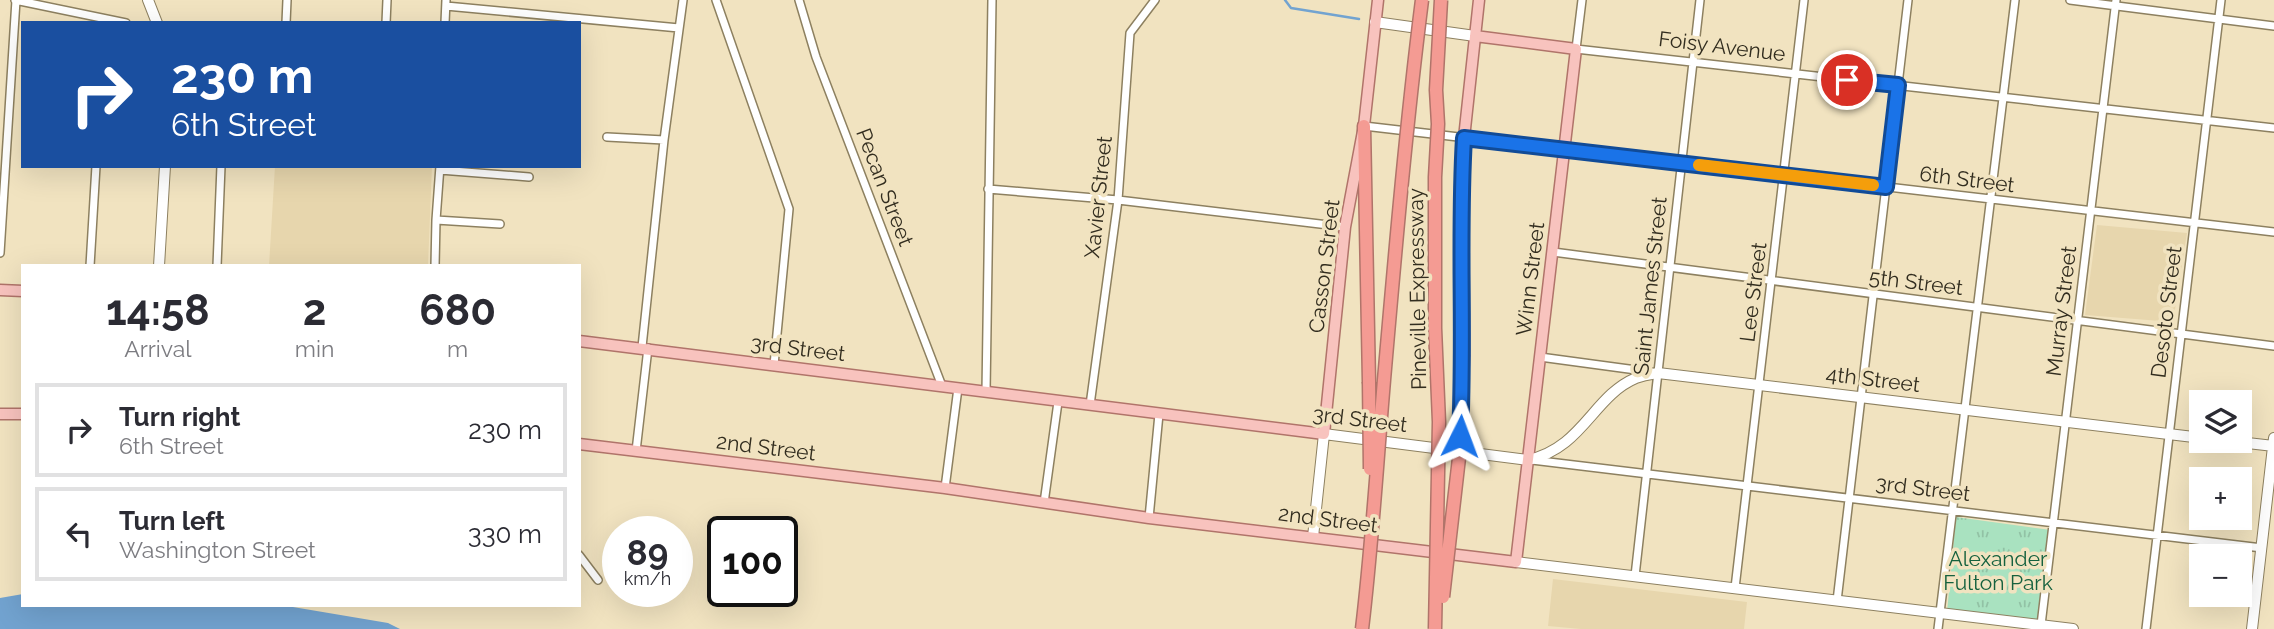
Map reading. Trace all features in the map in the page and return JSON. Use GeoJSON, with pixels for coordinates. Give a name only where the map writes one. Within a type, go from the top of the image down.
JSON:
{"type":"FeatureCollection","features":[{"type":"Feature","properties":{"kind":"highway","name":"Pineville Expressway"},"geometry":{"type":"LineString","coordinates":[[1362,629],[1420,0]]}},
{"type":"Feature","properties":{"kind":"highway"},"geometry":{"type":"LineString","coordinates":[[1441,0],[1441,33]]}},
{"type":"Feature","properties":{"kind":"highway"},"geometry":{"type":"LineString","coordinates":[[1441,33],[1449,0]]}},
{"type":"Feature","properties":{"kind":"highway","name":"Pineville Expressway"},"geometry":{"type":"LineString","coordinates":[[1437,629],[1435,177],[1438,124],[1436,90],[1441,33]]}},
{"type":"Feature","properties":{"kind":"highway"},"geometry":{"type":"LineString","coordinates":[[1364,126],[1370,561]]}},
{"type":"Feature","properties":{"kind":"highway"},"geometry":{"type":"LineString","coordinates":[[1437,629],[1459,458],[1464,138]]}},
{"type":"Feature","properties":{"kind":"main road"},"geometry":{"type":"LineString","coordinates":[[148,0],[155,21]]}},
{"type":"Feature","properties":{"kind":"main road","name":"Casson Street"},"geometry":{"type":"LineString","coordinates":[[1312,537],[1345,227],[1364,126],[1378,0]]}},
{"type":"Feature","properties":{"kind":"main road"},"geometry":{"type":"LineString","coordinates":[[1464,138],[1479,0]]}},
{"type":"Feature","properties":{"kind":"main road","name":"Foisy Avenue"},"geometry":{"type":"LineString","coordinates":[[1375,22],[1576,49]]}},
{"type":"Feature","properties":{"kind":"main road","name":"Winn Street"},"geometry":{"type":"LineString","coordinates":[[1516,562],[1576,49]]}},
{"type":"Feature","properties":{"kind":"main road"},"geometry":{"type":"LineString","coordinates":[[159,264],[164,168]]}},
{"type":"Feature","properties":{"kind":"main road"},"geometry":{"type":"LineString","coordinates":[[0,290],[21,291]]}},
{"type":"Feature","properties":{"kind":"main road","name":"3rd Street"},"geometry":{"type":"LineString","coordinates":[[581,341],[1528,460]]}},
{"type":"Feature","properties":{"kind":"main road"},"geometry":{"type":"LineString","coordinates":[[1528,460],[1546,456],[1559,449],[1629,381],[1658,373]]}},
{"type":"Feature","properties":{"kind":"main road","name":"4th Street"},"geometry":{"type":"LineString","coordinates":[[1658,373],[2189,436]]}},
{"type":"Feature","properties":{"kind":"main road"},"geometry":{"type":"LineString","coordinates":[[0,414],[21,414]]}},
{"type":"Feature","properties":{"kind":"main road"},"geometry":{"type":"LineString","coordinates":[[2252,442],[2274,444],[2252,629]]}},
{"type":"Feature","properties":{"kind":"main road","name":"2nd Street"},"geometry":{"type":"LineString","coordinates":[[581,444],[945,488],[1149,518],[2073,629]]}},
{"type":"Feature","properties":{"kind":"street"},"geometry":{"type":"LineString","coordinates":[[0,253],[15,0],[105,21]]}},
{"type":"Feature","properties":{"kind":"street"},"geometry":{"type":"LineString","coordinates":[[286,21],[287,0]]}},
{"type":"Feature","properties":{"kind":"street"},"geometry":{"type":"LineString","coordinates":[[386,21],[387,0]]}},
{"type":"Feature","properties":{"kind":"street"},"geometry":{"type":"LineString","coordinates":[[636,451],[664,141],[683,0]]}},
{"type":"Feature","properties":{"kind":"street"},"geometry":{"type":"LineString","coordinates":[[716,0],[788,201],[789,218],[774,365]]}},
{"type":"Feature","properties":{"kind":"street","name":"Pecan Street"},"geometry":{"type":"LineString","coordinates":[[799,0],[816,57],[942,386]]}},
{"type":"Feature","properties":{"kind":"street"},"geometry":{"type":"LineString","coordinates":[[986,391],[992,0]]}},
{"type":"Feature","properties":{"kind":"street","name":"Xavier Street"},"geometry":{"type":"LineString","coordinates":[[1090,405],[1118,200],[1130,33],[1155,0]]}},
{"type":"Feature","properties":{"kind":"street","name":"Winn Street"},"geometry":{"type":"LineString","coordinates":[[1576,49],[1582,0]]}},
{"type":"Feature","properties":{"kind":"street","name":"Saint James Street"},"geometry":{"type":"LineString","coordinates":[[1635,576],[1700,0]]}},
{"type":"Feature","properties":{"kind":"street","name":"Lee Street"},"geometry":{"type":"LineString","coordinates":[[1735,588],[1804,0]]}},
{"type":"Feature","properties":{"kind":"street"},"geometry":{"type":"LineString","coordinates":[[1837,601],[1908,0]]}},
{"type":"Feature","properties":{"kind":"street"},"geometry":{"type":"LineString","coordinates":[[1938,629],[2015,0]]}},
{"type":"Feature","properties":{"kind":"street"},"geometry":{"type":"LineString","coordinates":[[2070,0],[2116,3],[2274,26]]}},
{"type":"Feature","properties":{"kind":"street","name":"Desoto Street"},"geometry":{"type":"LineString","coordinates":[[2146,629],[2221,0]]}},
{"type":"Feature","properties":{"kind":"street"},"geometry":{"type":"LineString","coordinates":[[445,21],[446,3],[679,27]]}},
{"type":"Feature","properties":{"kind":"street","name":"Murray Street"},"geometry":{"type":"LineString","coordinates":[[2041,625],[2116,3]]}},
{"type":"Feature","properties":{"kind":"street","name":"Foisy Avenue"},"geometry":{"type":"LineString","coordinates":[[1576,49],[2274,128]]}},
{"type":"Feature","properties":{"kind":"street","name":"6th Street"},"geometry":{"type":"LineString","coordinates":[[1364,126],[2274,232]]}},
{"type":"Feature","properties":{"kind":"street"},"geometry":{"type":"LineString","coordinates":[[607,137],[664,141]]}},
{"type":"Feature","properties":{"kind":"street"},"geometry":{"type":"LineString","coordinates":[[90,264],[96,168]]}},
{"type":"Feature","properties":{"kind":"street"},"geometry":{"type":"LineString","coordinates":[[217,264],[220,168]]}},
{"type":"Feature","properties":{"kind":"street"},"geometry":{"type":"LineString","coordinates":[[435,264],[440,168],[529,177]]}},
{"type":"Feature","properties":{"kind":"street"},"geometry":{"type":"LineString","coordinates":[[988,189],[1118,200],[1345,227]]}},
{"type":"Feature","properties":{"kind":"street"},"geometry":{"type":"LineString","coordinates":[[436,220],[500,224]]}},
{"type":"Feature","properties":{"kind":"street","name":"5th Street"},"geometry":{"type":"LineString","coordinates":[[1552,252],[2274,346]]}},
{"type":"Feature","properties":{"kind":"street","name":"4th Street"},"geometry":{"type":"LineString","coordinates":[[1540,357],[1658,373]]}},
{"type":"Feature","properties":{"kind":"street"},"geometry":{"type":"LineString","coordinates":[[945,488],[958,388]]}},
{"type":"Feature","properties":{"kind":"street"},"geometry":{"type":"LineString","coordinates":[[1044,503],[1058,402]]}},
{"type":"Feature","properties":{"kind":"street"},"geometry":{"type":"LineString","coordinates":[[1149,518],[1159,414]]}},
{"type":"Feature","properties":{"kind":"street","name":"3rd Street"},"geometry":{"type":"LineString","coordinates":[[1528,460],[2262,548]]}},
{"type":"Feature","properties":{"kind":"street"},"geometry":{"type":"LineString","coordinates":[[581,558],[598,580]]}},
{"type":"Feature","properties":{"kind":"shaded area"},"geometry":{"type":"Polygon","coordinates":[[[275,168],[432,168],[428,264],[269,264],[275,168]]]}},
{"type":"Feature","properties":{"kind":"shaded area"},"geometry":{"type":"Polygon","coordinates":[[[2097,225],[2187,233],[2173,322],[2085,315],[2097,225]]]}},
{"type":"Feature","properties":{"kind":"shaded area"},"geometry":{"type":"Polygon","coordinates":[[[1553,579],[1747,602],[1744,629],[1581,629],[1548,626],[1553,579]]]}},
{"type":"Feature","properties":{"kind":"green space","name":"Alexander Fulton Park"},"geometry":{"type":"Polygon","coordinates":[[[1956,517],[2051,530],[2041,624],[1947,612],[1956,517]]]}},
{"type":"Feature","properties":{"kind":"water"},"geometry":{"type":"Polygon","coordinates":[[[21,594],[21,607],[293,607],[388,623],[400,629],[0,629],[0,598],[21,594]]]}},
{"type":"Feature","properties":{"kind":"waterway"},"geometry":{"type":"LineString","coordinates":[[1285,0],[1291,8],[1359,19]]}},
{"type":"Feature","properties":{"kind":"slow traffic"},"geometry":{"type":"LineString","coordinates":[[1699,165],[1873,185]]}},
{"type":"Feature","properties":{"kind":"route"},"geometry":{"type":"LineString","coordinates":[[1460,436],[1464,138],[1886,187],[1898,85],[1847,80]]}}]}
